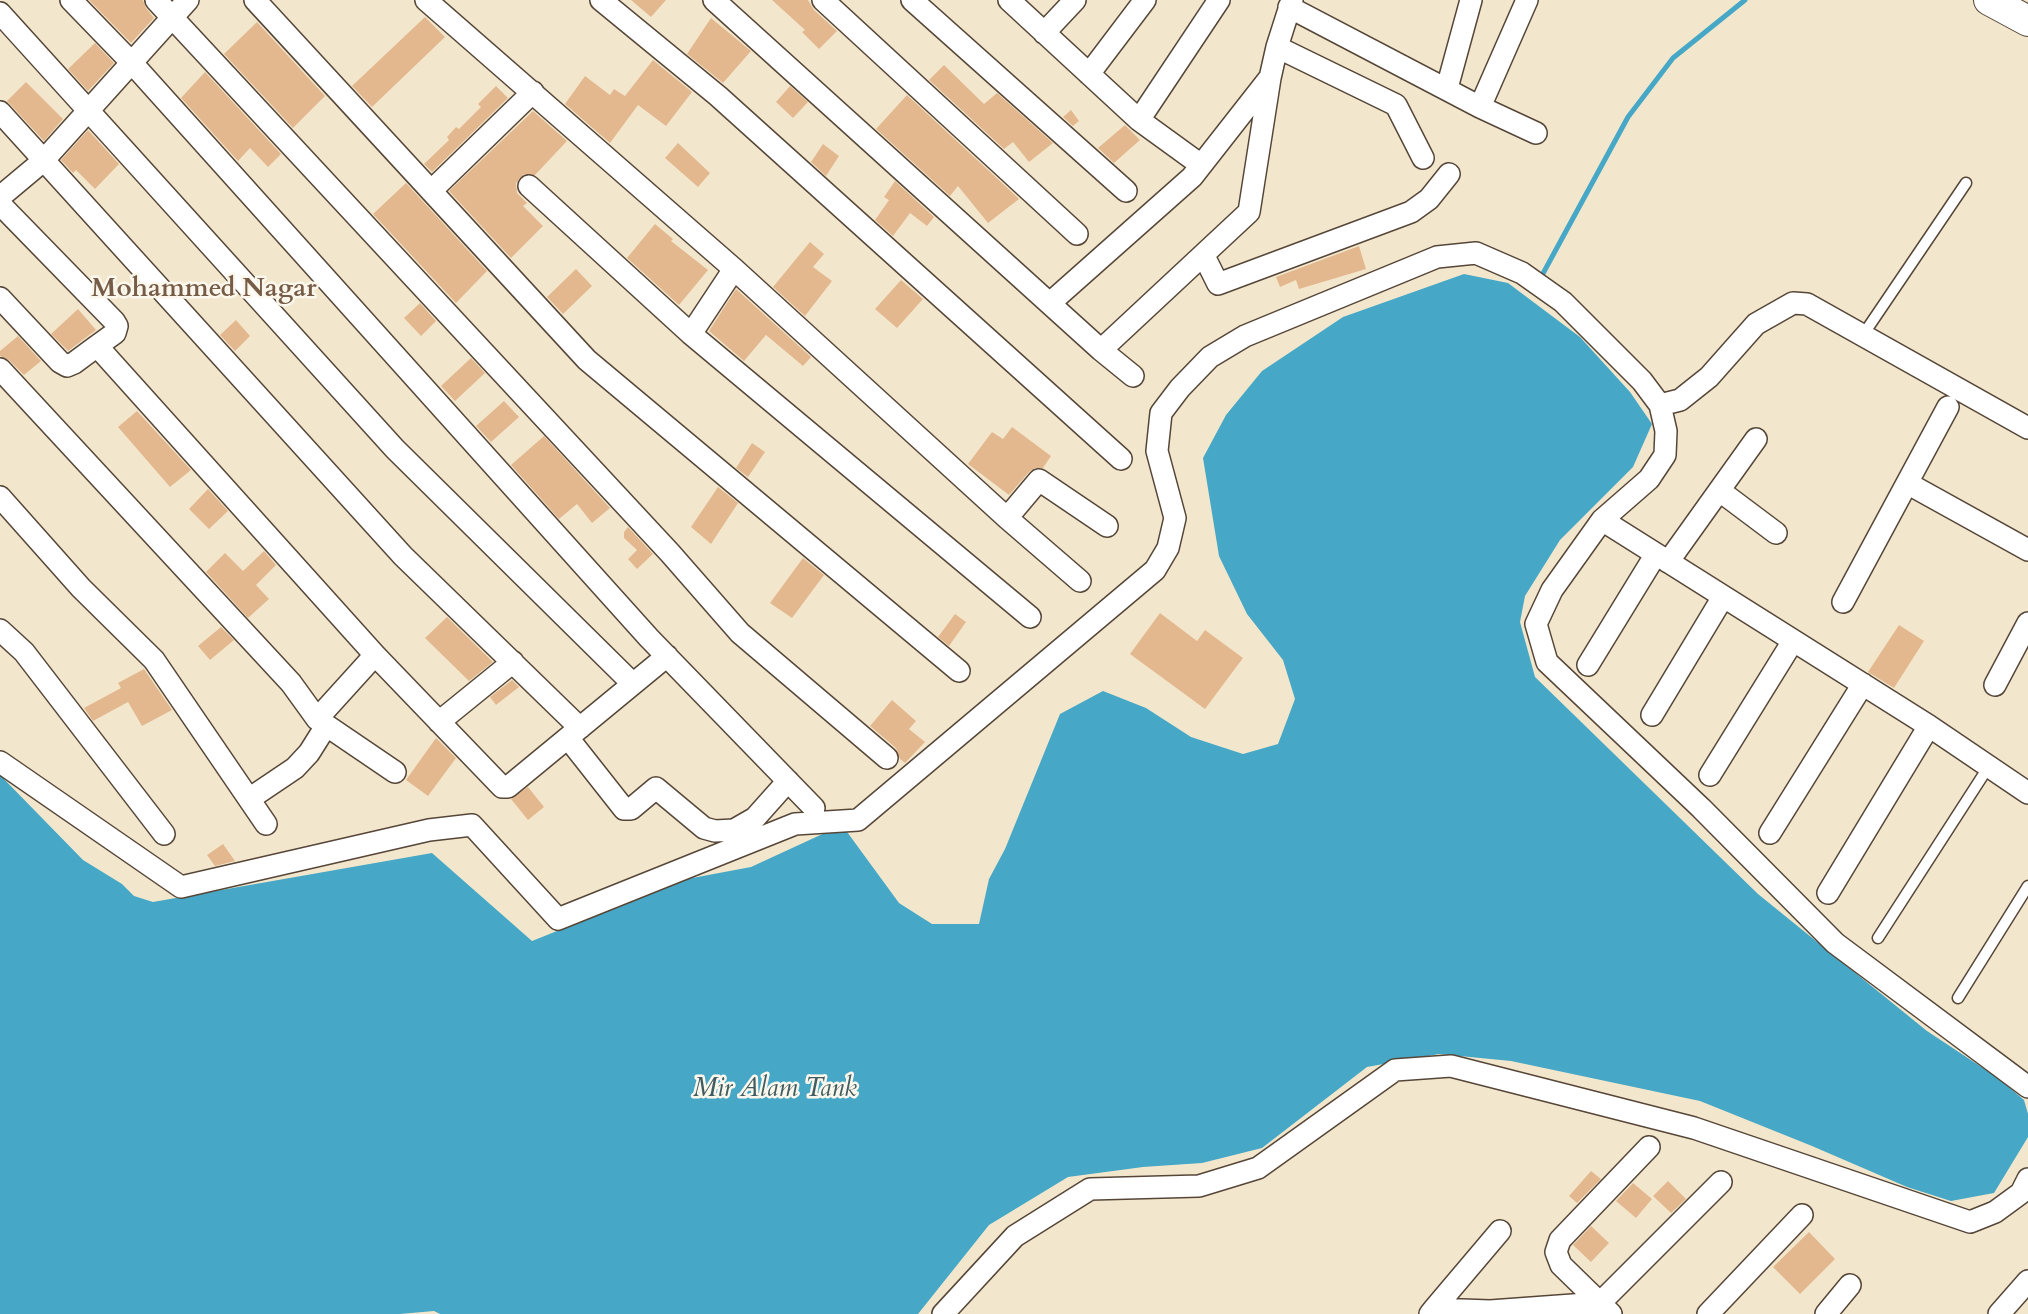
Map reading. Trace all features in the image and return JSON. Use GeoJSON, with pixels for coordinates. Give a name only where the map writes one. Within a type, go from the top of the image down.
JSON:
{"type":"FeatureCollection","features":[{"type":"Feature","properties":{"kind":"main road"},"geometry":{"type":"LineString","coordinates":[[1989,0],[2028,21]]}},
{"type":"Feature","properties":{"kind":"street"},"geometry":{"type":"LineString","coordinates":[[71,0],[132,63],[667,656],[814,807]]}},
{"type":"Feature","properties":{"kind":"street"},"geometry":{"type":"LineString","coordinates":[[156,0],[670,553],[740,633],[887,758]]}},
{"type":"Feature","properties":{"kind":"street"},"geometry":{"type":"LineString","coordinates":[[0,197],[43,161],[188,0]]}},
{"type":"Feature","properties":{"kind":"street"},"geometry":{"type":"LineString","coordinates":[[255,0],[587,360],[959,671]]}},
{"type":"Feature","properties":{"kind":"street"},"geometry":{"type":"LineString","coordinates":[[426,0],[734,269],[1080,581]]}},
{"type":"Feature","properties":{"kind":"street"},"geometry":{"type":"LineString","coordinates":[[601,0],[718,96],[1121,459]]}},
{"type":"Feature","properties":{"kind":"street"},"geometry":{"type":"LineString","coordinates":[[714,0],[1133,376]]}},
{"type":"Feature","properties":{"kind":"street"},"geometry":{"type":"LineString","coordinates":[[823,0],[1077,234]]}},
{"type":"Feature","properties":{"kind":"street"},"geometry":{"type":"LineString","coordinates":[[912,0],[1126,191]]}},
{"type":"Feature","properties":{"kind":"street"},"geometry":{"type":"LineString","coordinates":[[1009,0],[1139,120],[1201,165]]}},
{"type":"Feature","properties":{"kind":"street"},"geometry":{"type":"LineString","coordinates":[[1045,33],[1074,0]]}},
{"type":"Feature","properties":{"kind":"street"},"geometry":{"type":"LineString","coordinates":[[1089,74],[1145,0]]}},
{"type":"Feature","properties":{"kind":"street"},"geometry":{"type":"LineString","coordinates":[[1139,120],[1219,0]]}},
{"type":"Feature","properties":{"kind":"street"},"geometry":{"type":"LineString","coordinates":[[1447,88],[1471,0]]}},
{"type":"Feature","properties":{"kind":"street"},"geometry":{"type":"LineString","coordinates":[[1480,107],[1527,0]]}},
{"type":"Feature","properties":{"kind":"street"},"geometry":{"type":"LineString","coordinates":[[1101,350],[1249,212],[1270,78],[1291,4],[1480,107],[1536,133]]}},
{"type":"Feature","properties":{"kind":"street"},"geometry":{"type":"LineString","coordinates":[[0,13],[395,449],[632,683]]}},
{"type":"Feature","properties":{"kind":"street"},"geometry":{"type":"LineString","coordinates":[[1277,47],[1396,105],[1423,158]]}},
{"type":"Feature","properties":{"kind":"street"},"geometry":{"type":"LineString","coordinates":[[1050,303],[1192,177],[1270,78]]}},
{"type":"Feature","properties":{"kind":"street"},"geometry":{"type":"LineString","coordinates":[[431,191],[533,92]]}},
{"type":"Feature","properties":{"kind":"street"},"geometry":{"type":"LineString","coordinates":[[0,112],[403,556],[513,662],[574,733],[624,809],[631,809],[656,788],[704,828],[715,831],[734,830],[755,818],[788,781]]}},
{"type":"Feature","properties":{"kind":"street"},"geometry":{"type":"LineString","coordinates":[[1204,256],[1218,284],[1411,212],[1429,199],[1449,174]]}},
{"type":"Feature","properties":{"kind":"street"},"geometry":{"type":"LineString","coordinates":[[529,186],[691,334],[1030,617]]}},
{"type":"Feature","properties":{"kind":"street"},"geometry":{"type":"LineString","coordinates":[[0,204],[117,326],[115,333],[67,366],[60,362],[0,298]]}},
{"type":"Feature","properties":{"kind":"street"},"geometry":{"type":"LineString","coordinates":[[0,762],[181,887],[429,830],[472,825],[558,919],[796,824],[858,820],[1155,570],[1168,548],[1175,518],[1157,451],[1161,413],[1180,388],[1210,357],[1245,336],[1437,257],[1476,253],[1527,277],[1563,302],[1642,381],[1660,405],[1666,431],[1665,456],[1649,479],[1602,520],[1552,590],[1536,624],[1547,662],[1701,808],[1835,943],[2028,1087]]}},
{"type":"Feature","properties":{"kind":"street"},"geometry":{"type":"LineString","coordinates":[[691,334],[734,269]]}},
{"type":"Feature","properties":{"kind":"street"},"geometry":{"type":"LineString","coordinates":[[1660,405],[1680,400],[1709,377],[1756,324],[1793,303],[1807,304],[2028,428]]}},
{"type":"Feature","properties":{"kind":"street"},"geometry":{"type":"LineString","coordinates":[[97,346],[375,655],[502,787],[508,787],[667,656]]}},
{"type":"Feature","properties":{"kind":"street"},"geometry":{"type":"LineString","coordinates":[[0,369],[291,683],[321,722],[395,772]]}},
{"type":"Feature","properties":{"kind":"street"},"geometry":{"type":"LineString","coordinates":[[1843,602],[1948,407]]}},
{"type":"Feature","properties":{"kind":"street"},"geometry":{"type":"LineString","coordinates":[[1588,665],[1662,558],[1720,491],[1756,439]]}},
{"type":"Feature","properties":{"kind":"street"},"geometry":{"type":"LineString","coordinates":[[1007,518],[1038,480],[1107,526]]}},
{"type":"Feature","properties":{"kind":"street"},"geometry":{"type":"LineString","coordinates":[[1907,483],[2028,550]]}},
{"type":"Feature","properties":{"kind":"street"},"geometry":{"type":"LineString","coordinates":[[1720,491],[1776,533]]}},
{"type":"Feature","properties":{"kind":"street"},"geometry":{"type":"LineString","coordinates":[[0,496],[81,588],[154,660],[266,824]]}},
{"type":"Feature","properties":{"kind":"street"},"geometry":{"type":"LineString","coordinates":[[1602,520],[1929,726],[2028,793]]}},
{"type":"Feature","properties":{"kind":"street"},"geometry":{"type":"LineString","coordinates":[[1651,715],[1723,597]]}},
{"type":"Feature","properties":{"kind":"street"},"geometry":{"type":"LineString","coordinates":[[1996,685],[2028,623]]}},
{"type":"Feature","properties":{"kind":"street"},"geometry":{"type":"LineString","coordinates":[[0,630],[24,652],[164,834]]}},
{"type":"Feature","properties":{"kind":"street"},"geometry":{"type":"LineString","coordinates":[[1710,775],[1793,641]]}},
{"type":"Feature","properties":{"kind":"street"},"geometry":{"type":"LineString","coordinates":[[249,799],[295,768],[309,753],[321,722],[375,655]]}},
{"type":"Feature","properties":{"kind":"street"},"geometry":{"type":"LineString","coordinates":[[439,722],[513,662]]}},
{"type":"Feature","properties":{"kind":"street"},"geometry":{"type":"LineString","coordinates":[[1770,833],[1863,684]]}},
{"type":"Feature","properties":{"kind":"street"},"geometry":{"type":"LineString","coordinates":[[1828,893],[1929,726]]}},
{"type":"Feature","properties":{"kind":"street"},"geometry":{"type":"LineString","coordinates":[[943,1314],[1015,1236],[1090,1189],[1199,1186],[1258,1167],[1395,1070],[1451,1066],[1694,1128],[1970,1222],[1995,1212],[2021,1192],[2028,1179]]}},
{"type":"Feature","properties":{"kind":"street"},"geometry":{"type":"LineString","coordinates":[[1604,1309],[1561,1265],[1556,1252],[1560,1240],[1649,1146]]}},
{"type":"Feature","properties":{"kind":"street"},"geometry":{"type":"LineString","coordinates":[[1432,1312],[1604,1309],[1721,1182]]}},
{"type":"Feature","properties":{"kind":"street"},"geometry":{"type":"LineString","coordinates":[[1708,1314],[1802,1215]]}},
{"type":"Feature","properties":{"kind":"street"},"geometry":{"type":"LineString","coordinates":[[1432,1312],[1500,1231]]}},
{"type":"Feature","properties":{"kind":"street"},"geometry":{"type":"LineString","coordinates":[[1999,1314],[2028,1281]]}},
{"type":"Feature","properties":{"kind":"street"},"geometry":{"type":"LineString","coordinates":[[1826,1314],[1850,1285]]}},
{"type":"Feature","properties":{"kind":"lane"},"geometry":{"type":"LineString","coordinates":[[1863,335],[1966,183]]}},
{"type":"Feature","properties":{"kind":"lane"},"geometry":{"type":"LineString","coordinates":[[1878,938],[1989,766]]}},
{"type":"Feature","properties":{"kind":"lane"},"geometry":{"type":"LineString","coordinates":[[1958,998],[2028,886]]}},
{"type":"Feature","properties":{"kind":"water","name":"Mir Alam Tank"},"geometry":{"type":"Polygon","coordinates":[[[1464,274],[1508,283],[1580,337],[1630,392],[1652,424],[1633,467],[1560,540],[1525,596],[1520,622],[1535,677],[1758,894],[1927,1031],[1998,1078],[2024,1100],[2028,1114],[2028,1137],[1994,1193],[1951,1201],[1907,1187],[1700,1101],[1511,1061],[1439,1054],[1367,1067],[1262,1148],[1202,1163],[1143,1167],[1068,1177],[989,1225],[918,1314],[440,1314],[434,1311],[400,1314],[0,1314],[0,775],[83,860],[122,884],[134,896],[153,902],[432,853],[532,941],[687,879],[751,867],[842,825],[899,903],[932,924],[979,924],[989,879],[1005,849],[1060,714],[1103,691],[1146,708],[1191,737],[1243,754],[1278,744],[1295,699],[1283,660],[1247,614],[1219,556],[1203,458],[1226,415],[1262,371],[1343,317],[1464,274]]]}},
{"type":"Feature","properties":{"kind":"building"},"geometry":{"type":"Polygon","coordinates":[[[89,0],[143,0],[154,18],[131,43],[89,0]]]}},
{"type":"Feature","properties":{"kind":"building"},"geometry":{"type":"Polygon","coordinates":[[[631,0],[666,0],[651,17],[631,0]]]}},
{"type":"Feature","properties":{"kind":"building"},"geometry":{"type":"Polygon","coordinates":[[[772,0],[808,0],[814,10],[837,31],[819,49],[802,32],[805,30],[772,0]]]}},
{"type":"Feature","properties":{"kind":"building"},"geometry":{"type":"Polygon","coordinates":[[[425,17],[445,37],[372,107],[352,86],[425,17]]]}},
{"type":"Feature","properties":{"kind":"building"},"geometry":{"type":"Polygon","coordinates":[[[711,18],[751,51],[723,83],[687,54],[711,18]]]}},
{"type":"Feature","properties":{"kind":"building"},"geometry":{"type":"Polygon","coordinates":[[[257,22],[325,96],[293,128],[224,54],[257,22]]]}},
{"type":"Feature","properties":{"kind":"building"},"geometry":{"type":"Polygon","coordinates":[[[95,43],[114,63],[88,91],[68,69],[95,43]]]}},
{"type":"Feature","properties":{"kind":"building"},"geometry":{"type":"Polygon","coordinates":[[[653,60],[692,92],[666,126],[638,105],[610,143],[565,104],[585,76],[610,95],[614,89],[625,96],[653,60]]]}},
{"type":"Feature","properties":{"kind":"building"},"geometry":{"type":"Polygon","coordinates":[[[944,65],[984,104],[997,93],[1053,143],[1029,162],[1013,142],[1004,149],[929,80],[944,65]]]}},
{"type":"Feature","properties":{"kind":"building"},"geometry":{"type":"Polygon","coordinates":[[[205,72],[281,154],[268,167],[250,148],[238,161],[181,98],[205,72]]]}},
{"type":"Feature","properties":{"kind":"building"},"geometry":{"type":"Polygon","coordinates":[[[26,82],[63,119],[44,141],[7,101],[26,82]]]}},
{"type":"Feature","properties":{"kind":"building"},"geometry":{"type":"Polygon","coordinates":[[[496,86],[508,98],[432,172],[424,164],[449,140],[447,137],[456,127],[459,129],[481,107],[478,104],[496,86]]]}},
{"type":"Feature","properties":{"kind":"building"},"geometry":{"type":"Polygon","coordinates":[[[790,86],[808,102],[793,118],[776,102],[790,86]]]}},
{"type":"Feature","properties":{"kind":"building"},"geometry":{"type":"Polygon","coordinates":[[[907,95],[1019,199],[988,223],[958,186],[950,196],[876,129],[907,95]]]}},
{"type":"Feature","properties":{"kind":"building"},"geometry":{"type":"Polygon","coordinates":[[[1071,110],[1079,121],[1073,126],[1063,117],[1071,110]]]}},
{"type":"Feature","properties":{"kind":"building"},"geometry":{"type":"Polygon","coordinates":[[[533,111],[567,141],[535,175],[524,174],[516,183],[517,193],[527,203],[523,206],[543,226],[511,258],[449,191],[533,111]]]}},
{"type":"Feature","properties":{"kind":"building"},"geometry":{"type":"Polygon","coordinates":[[[1125,125],[1140,140],[1114,163],[1098,148],[1125,125]]]}},
{"type":"Feature","properties":{"kind":"building"},"geometry":{"type":"Polygon","coordinates":[[[88,130],[119,164],[95,189],[76,170],[73,173],[61,160],[88,130]]]}},
{"type":"Feature","properties":{"kind":"building"},"geometry":{"type":"Polygon","coordinates":[[[678,143],[710,173],[698,187],[665,158],[678,143]]]}},
{"type":"Feature","properties":{"kind":"building"},"geometry":{"type":"Polygon","coordinates":[[[823,144],[839,156],[826,176],[811,162],[823,144]]]}},
{"type":"Feature","properties":{"kind":"building"},"geometry":{"type":"Polygon","coordinates":[[[895,181],[934,217],[927,226],[910,213],[893,236],[875,220],[889,200],[884,197],[895,181]]]}},
{"type":"Feature","properties":{"kind":"building"},"geometry":{"type":"Polygon","coordinates":[[[406,183],[487,271],[456,303],[373,214],[406,183]]]}},
{"type":"Feature","properties":{"kind":"building"},"geometry":{"type":"Polygon","coordinates":[[[655,224],[673,239],[671,241],[708,270],[679,305],[627,258],[655,224]]]}},
{"type":"Feature","properties":{"kind":"building"},"geometry":{"type":"Polygon","coordinates":[[[810,242],[824,254],[813,267],[832,281],[805,316],[773,287],[810,242]]]}},
{"type":"Feature","properties":{"kind":"building"},"geometry":{"type":"Polygon","coordinates":[[[1359,246],[1366,269],[1299,289],[1296,280],[1280,287],[1276,277],[1359,246]]]}},
{"type":"Feature","properties":{"kind":"building"},"geometry":{"type":"Polygon","coordinates":[[[576,269],[592,286],[563,314],[547,297],[576,269]]]}},
{"type":"Feature","properties":{"kind":"building"},"geometry":{"type":"Polygon","coordinates":[[[901,280],[923,299],[897,328],[875,309],[901,280]]]}},
{"type":"Feature","properties":{"kind":"building"},"geometry":{"type":"Polygon","coordinates":[[[736,289],[811,357],[803,366],[766,335],[744,361],[709,331],[736,289]]]}},
{"type":"Feature","properties":{"kind":"building"},"geometry":{"type":"Polygon","coordinates":[[[420,303],[436,321],[421,336],[404,318],[420,303]]]}},
{"type":"Feature","properties":{"kind":"building"},"geometry":{"type":"Polygon","coordinates":[[[78,309],[96,330],[68,351],[51,334],[78,309]]]}},
{"type":"Feature","properties":{"kind":"building"},"geometry":{"type":"Polygon","coordinates":[[[236,320],[250,336],[235,351],[220,335],[236,320]]]}},
{"type":"Feature","properties":{"kind":"building"},"geometry":{"type":"Polygon","coordinates":[[[18,336],[41,361],[24,375],[9,360],[0,356],[0,351],[18,336]]]}},
{"type":"Feature","properties":{"kind":"building"},"geometry":{"type":"Polygon","coordinates":[[[471,358],[485,373],[455,401],[441,386],[471,358]]]}},
{"type":"Feature","properties":{"kind":"building"},"geometry":{"type":"Polygon","coordinates":[[[504,401],[519,417],[491,442],[476,426],[504,401]]]}},
{"type":"Feature","properties":{"kind":"building"},"geometry":{"type":"Polygon","coordinates":[[[137,411],[191,470],[170,487],[118,427],[137,411]]]}},
{"type":"Feature","properties":{"kind":"building"},"geometry":{"type":"Polygon","coordinates":[[[1012,427],[1051,456],[1043,468],[1035,468],[1029,472],[1009,495],[968,464],[992,432],[1003,439],[1012,427]]]}},
{"type":"Feature","properties":{"kind":"building"},"geometry":{"type":"Polygon","coordinates":[[[544,436],[610,508],[592,523],[577,504],[559,519],[511,465],[544,436]]]}},
{"type":"Feature","properties":{"kind":"building"},"geometry":{"type":"Polygon","coordinates":[[[752,443],[765,452],[748,477],[736,468],[752,443]]]}},
{"type":"Feature","properties":{"kind":"building"},"geometry":{"type":"Polygon","coordinates":[[[718,487],[738,503],[711,544],[691,527],[718,487]]]}},
{"type":"Feature","properties":{"kind":"building"},"geometry":{"type":"Polygon","coordinates":[[[208,489],[228,511],[209,529],[189,509],[208,489]]]}},
{"type":"Feature","properties":{"kind":"building"},"geometry":{"type":"Polygon","coordinates":[[[628,527],[653,554],[637,569],[628,559],[637,550],[624,538],[628,527]]]}},
{"type":"Feature","properties":{"kind":"building"},"geometry":{"type":"Polygon","coordinates":[[[264,551],[276,565],[256,585],[269,599],[248,618],[206,572],[225,553],[243,571],[264,551]]]}},
{"type":"Feature","properties":{"kind":"building"},"geometry":{"type":"Polygon","coordinates":[[[803,558],[824,575],[792,618],[770,603],[803,558]]]}},
{"type":"Feature","properties":{"kind":"building"},"geometry":{"type":"Polygon","coordinates":[[[1160,613],[1197,641],[1205,630],[1243,658],[1205,709],[1130,654],[1160,613]]]}},
{"type":"Feature","properties":{"kind":"building"},"geometry":{"type":"Polygon","coordinates":[[[955,614],[966,622],[949,646],[938,637],[955,614]]]}},
{"type":"Feature","properties":{"kind":"building"},"geometry":{"type":"Polygon","coordinates":[[[447,617],[493,662],[469,681],[425,638],[447,617]]]}},
{"type":"Feature","properties":{"kind":"building"},"geometry":{"type":"Polygon","coordinates":[[[1899,625],[1924,641],[1894,688],[1868,672],[1899,625]]]}},
{"type":"Feature","properties":{"kind":"building"},"geometry":{"type":"Polygon","coordinates":[[[221,627],[234,640],[210,660],[198,646],[221,627]]]}},
{"type":"Feature","properties":{"kind":"building"},"geometry":{"type":"Polygon","coordinates":[[[144,669],[172,710],[142,726],[128,702],[93,721],[84,708],[121,688],[118,683],[144,669]]]}},
{"type":"Feature","properties":{"kind":"building"},"geometry":{"type":"Polygon","coordinates":[[[512,680],[519,687],[496,705],[490,697],[512,680]]]}},
{"type":"Feature","properties":{"kind":"building"},"geometry":{"type":"Polygon","coordinates":[[[892,700],[916,721],[909,729],[925,742],[905,763],[900,759],[896,748],[870,726],[892,700]]]}},
{"type":"Feature","properties":{"kind":"building"},"geometry":{"type":"Polygon","coordinates":[[[436,738],[456,758],[428,796],[406,780],[436,738]]]}},
{"type":"Feature","properties":{"kind":"building"},"geometry":{"type":"Polygon","coordinates":[[[528,787],[544,807],[528,820],[511,799],[528,787]]]}},
{"type":"Feature","properties":{"kind":"building"},"geometry":{"type":"Polygon","coordinates":[[[223,844],[235,861],[215,866],[207,855],[223,844]]]}},
{"type":"Feature","properties":{"kind":"building"},"geometry":{"type":"Polygon","coordinates":[[[1591,1171],[1601,1179],[1577,1203],[1569,1196],[1591,1171]]]}},
{"type":"Feature","properties":{"kind":"building"},"geometry":{"type":"Polygon","coordinates":[[[1668,1181],[1686,1199],[1671,1213],[1653,1196],[1668,1181]]]}},
{"type":"Feature","properties":{"kind":"building"},"geometry":{"type":"Polygon","coordinates":[[[1633,1183],[1652,1199],[1636,1218],[1616,1201],[1633,1183]]]}},
{"type":"Feature","properties":{"kind":"building"},"geometry":{"type":"Polygon","coordinates":[[[1591,1226],[1609,1243],[1591,1262],[1573,1245],[1591,1226]]]}},
{"type":"Feature","properties":{"kind":"building"},"geometry":{"type":"Polygon","coordinates":[[[1809,1232],[1835,1259],[1800,1294],[1773,1267],[1809,1232]]]}},
{"type":"Feature","properties":{"kind":"waterway"},"geometry":{"type":"LineString","coordinates":[[1540,279],[1628,117],[1673,58],[1745,0]]}},
{"type":"Feature","properties":{"kind":"district","name":"Mohammed Nagar"},"geometry":{"type":"Point","coordinates":[204,290]}}]}
